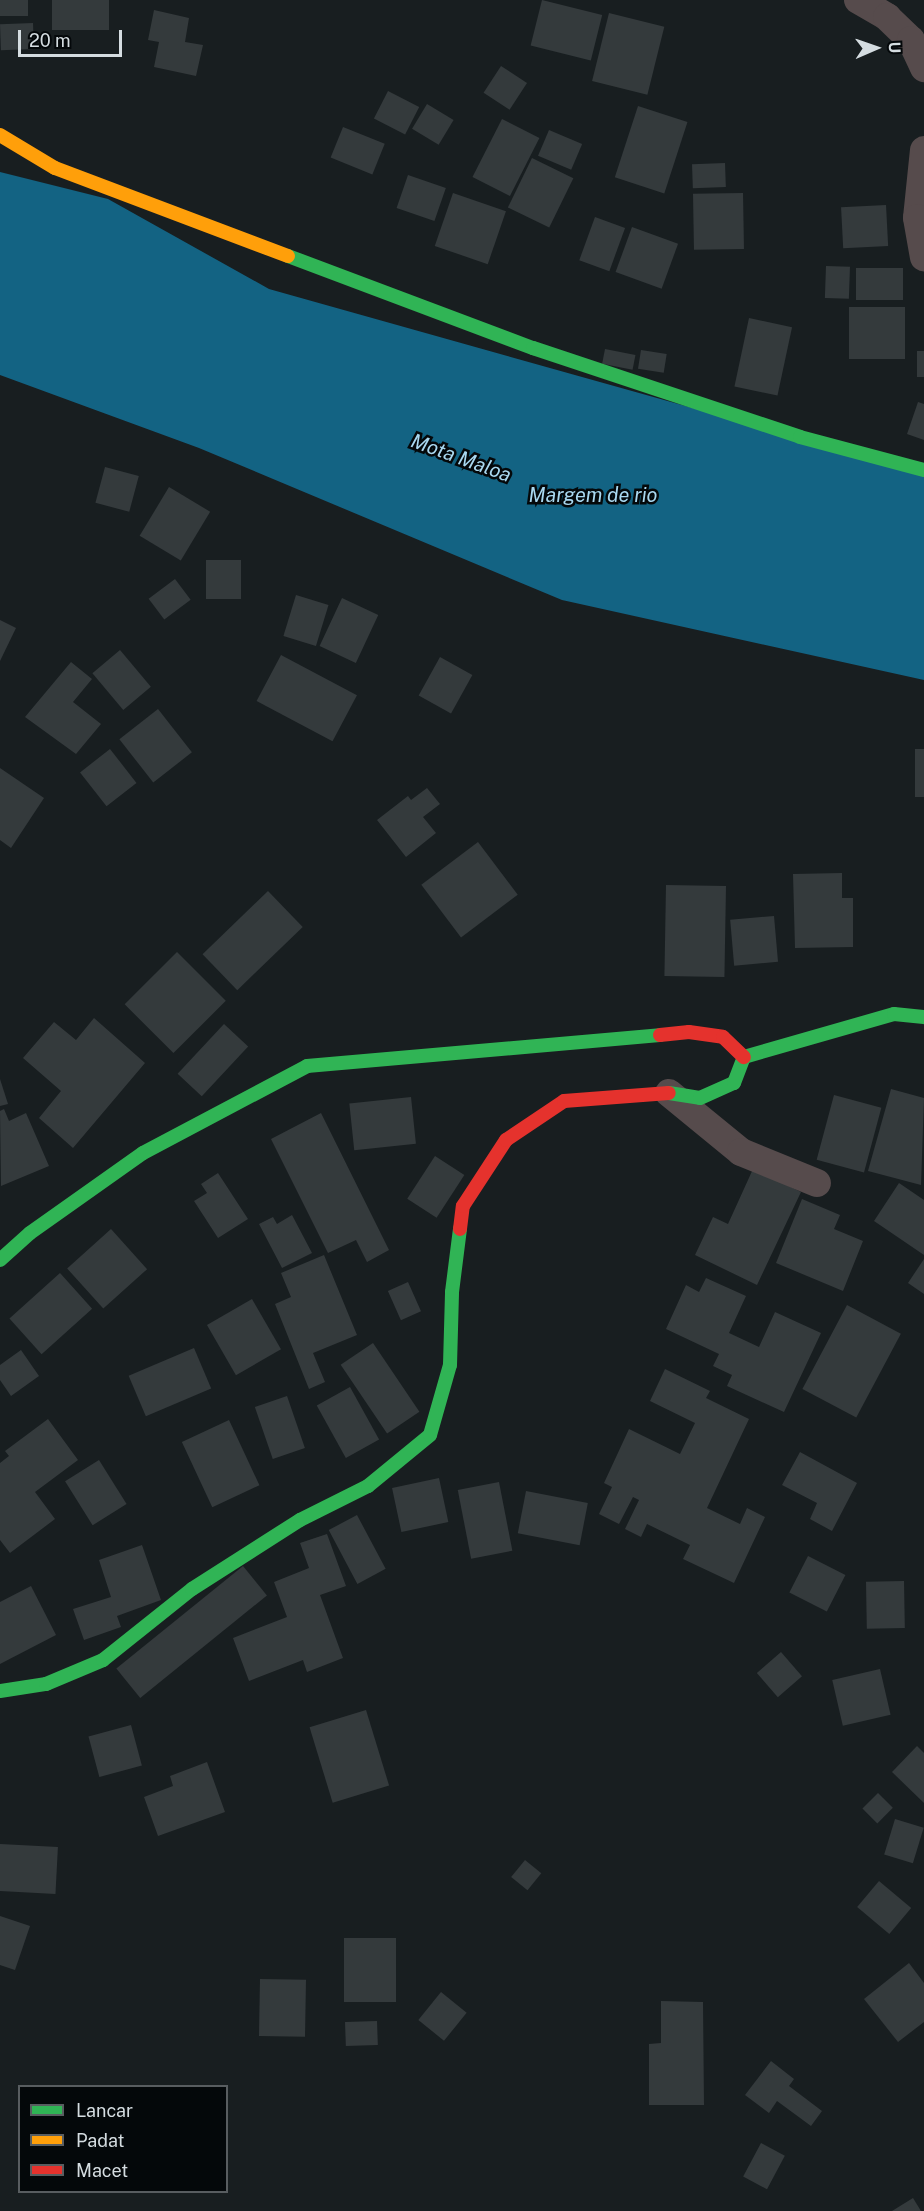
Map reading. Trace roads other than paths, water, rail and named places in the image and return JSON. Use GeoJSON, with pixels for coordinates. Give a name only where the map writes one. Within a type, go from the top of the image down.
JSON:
{"type":"FeatureCollection","features":[{"type":"Feature","properties":{"kind":"street"},"geometry":{"type":"LineString","coordinates":[[858,0],[887,17],[911,40],[924,68]]}},
{"type":"Feature","properties":{"kind":"street"},"geometry":{"type":"LineString","coordinates":[[0,135],[55,168],[521,344],[800,437],[924,470]]}},
{"type":"Feature","properties":{"kind":"street"},"geometry":{"type":"LineString","coordinates":[[924,150],[917,218],[924,257]]}},
{"type":"Feature","properties":{"kind":"street"},"geometry":{"type":"LineString","coordinates":[[744,1057],[894,1014],[924,1017]]}},
{"type":"Feature","properties":{"kind":"street"},"geometry":{"type":"LineString","coordinates":[[0,1260],[30,1233],[143,1153],[307,1066],[689,1032],[723,1037],[744,1057]]}},
{"type":"Feature","properties":{"kind":"street"},"geometry":{"type":"LineString","coordinates":[[0,1691],[46,1684],[103,1660],[192,1589],[246,1553],[396,1467],[430,1435],[450,1365],[452,1292],[463,1206],[506,1140],[564,1101],[669,1093],[699,1098],[734,1083],[744,1057]]}},
{"type":"Feature","properties":{"kind":"street"},"geometry":{"type":"LineString","coordinates":[[669,1093],[741,1152],[817,1183]]}},
{"type":"Feature","properties":{"kind":"water","name":"Margem de rio"},"geometry":{"type":"Polygon","coordinates":[[[0,172],[108,199],[269,289],[924,473],[924,680],[562,600],[199,448],[0,375],[0,172]]]}},
{"type":"Feature","properties":{"kind":"water label","name":"Mota Maloa"},"geometry":{"type":"Point","coordinates":[461,458]}}]}
